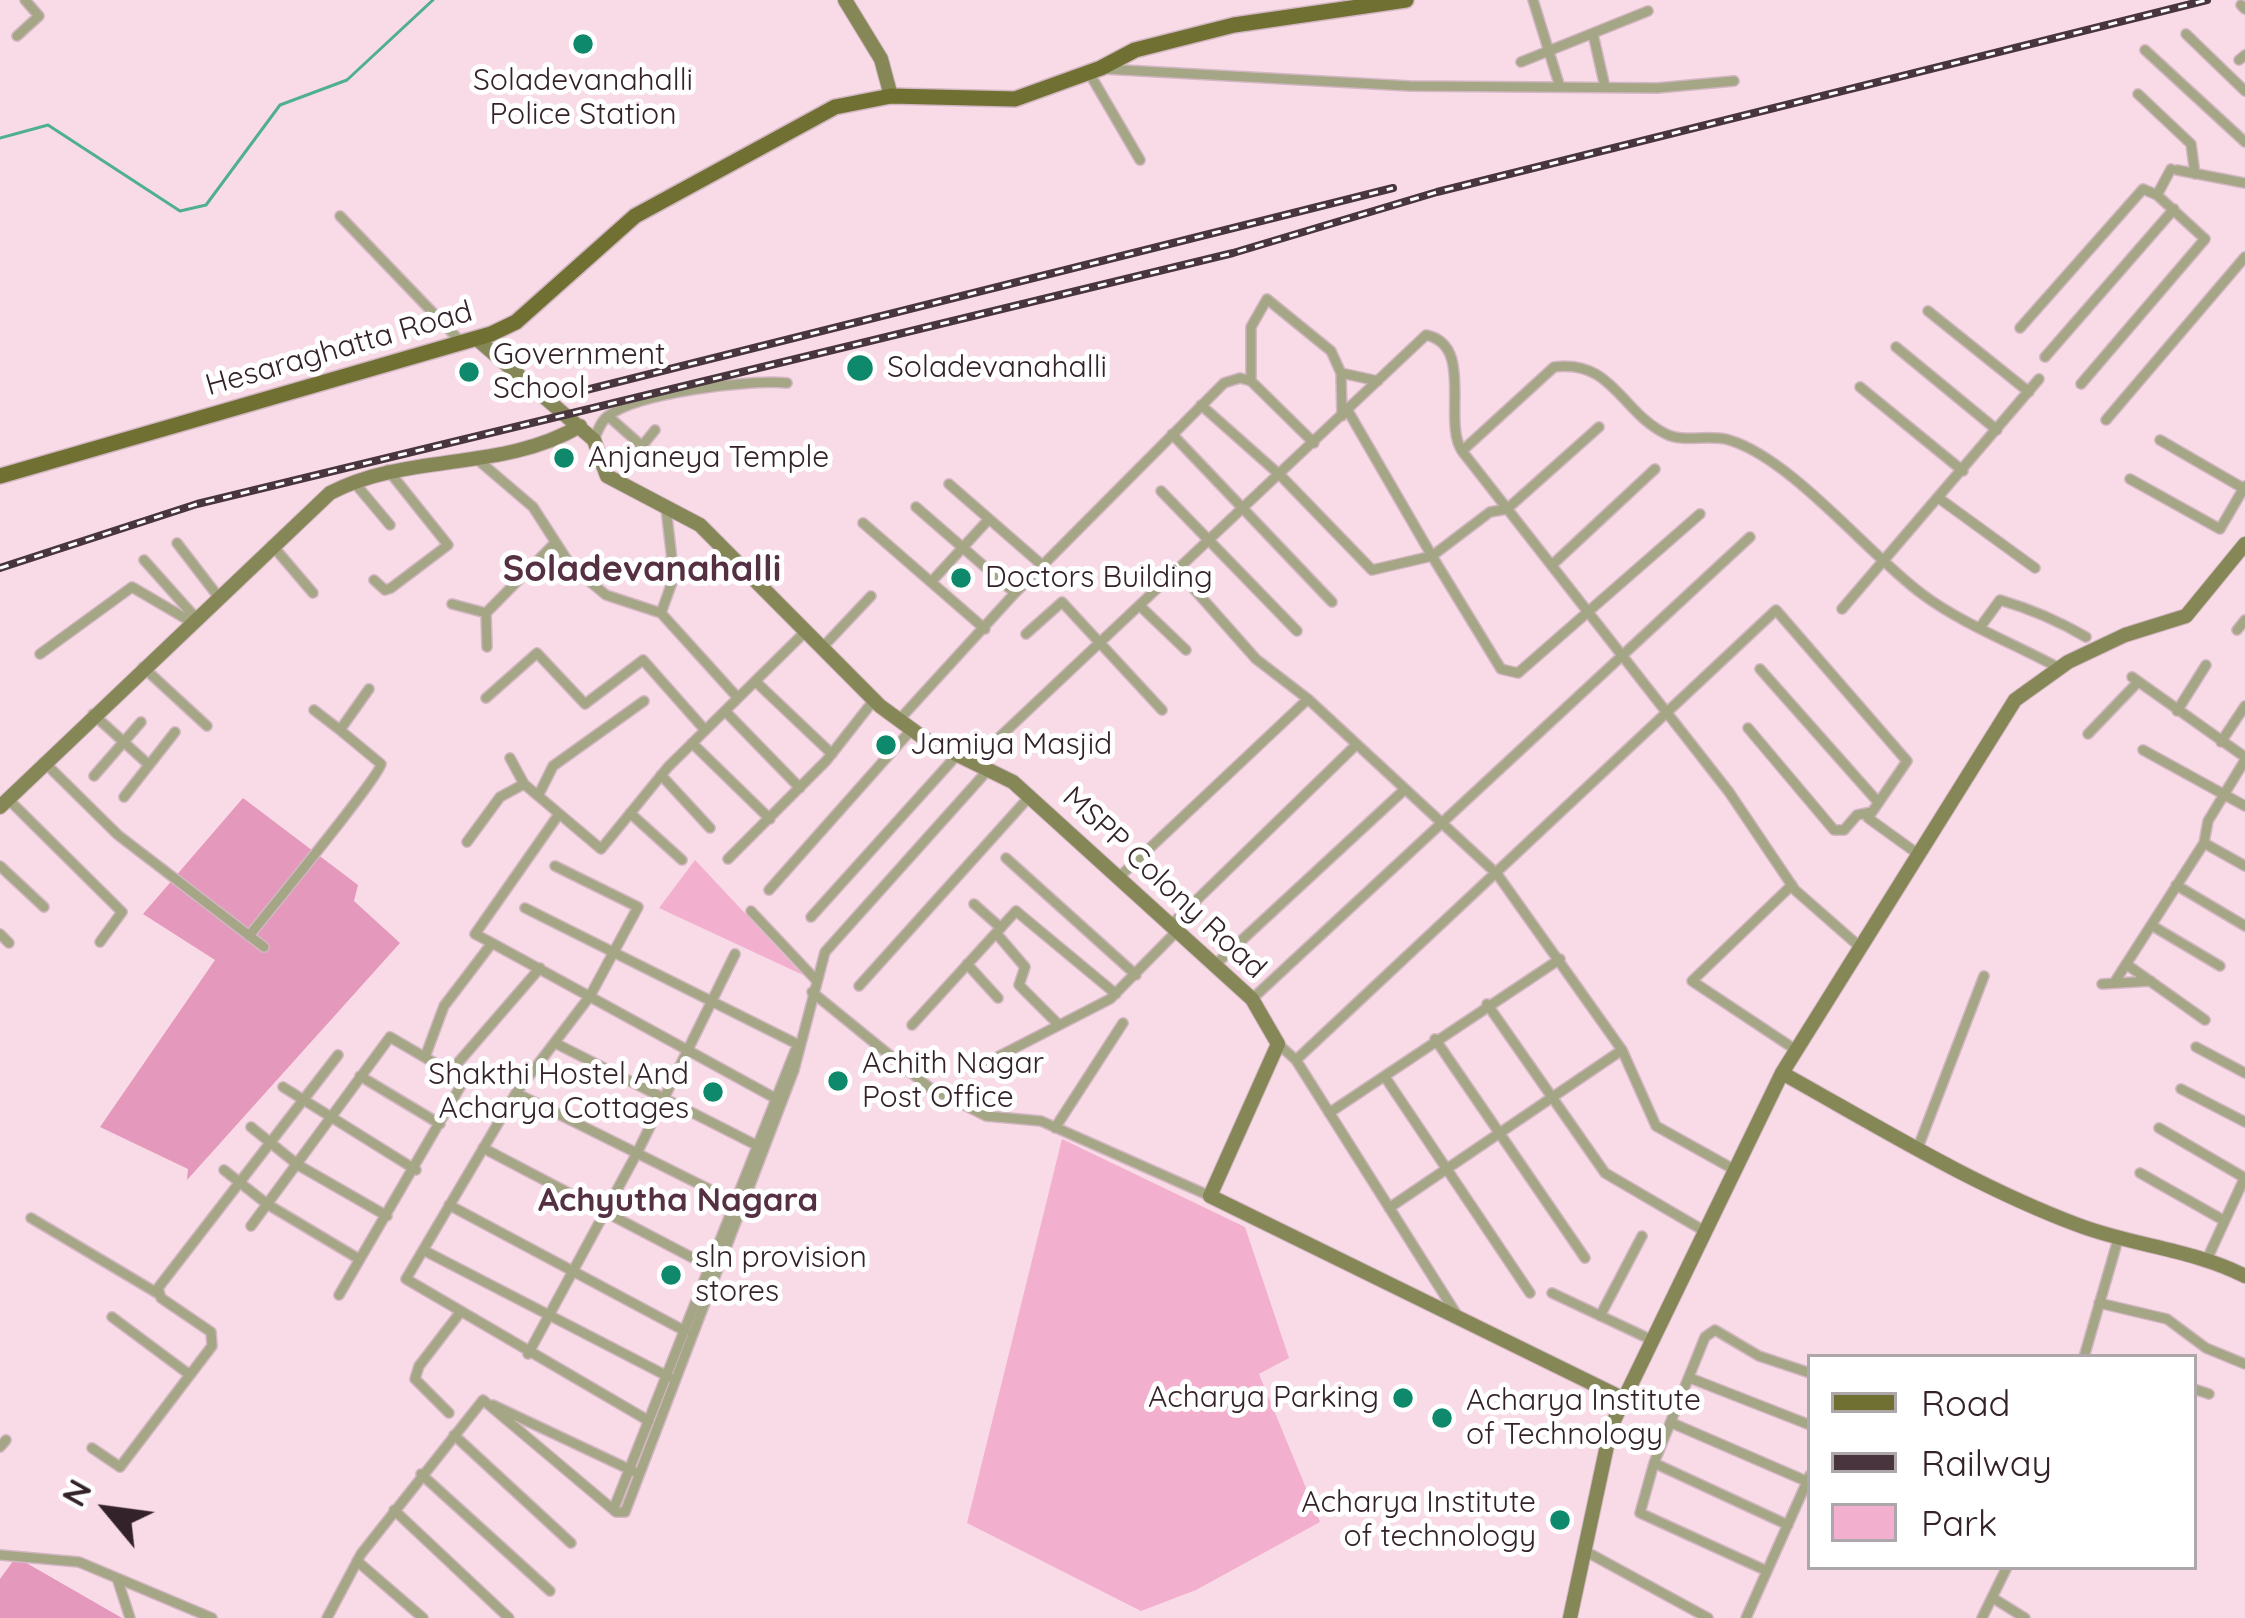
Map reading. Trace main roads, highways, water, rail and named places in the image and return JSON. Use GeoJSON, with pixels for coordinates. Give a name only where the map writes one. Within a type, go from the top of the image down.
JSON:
{"type":"FeatureCollection","features":[{"type":"Feature","properties":{"kind":"main road","name":"Hesaraghatta Road"},"geometry":{"type":"LineString","coordinates":[[0,476],[471,342],[516,322],[635,216],[835,107],[891,96],[1016,100],[1135,50],[1234,25],[1406,0]]}},
{"type":"Feature","properties":{"kind":"waterway"},"geometry":{"type":"LineString","coordinates":[[0,138],[48,125],[180,211],[206,205],[280,105],[347,80],[433,0]]}},
{"type":"Feature","properties":{"kind":"railway"},"geometry":{"type":"LineString","coordinates":[[0,568],[197,504],[1233,253],[1437,192],[2207,0]]}},
{"type":"Feature","properties":{"kind":"railway"},"geometry":{"type":"LineString","coordinates":[[566,395],[1393,188]]}},
{"type":"Feature","properties":{"kind":"place","name":"Soladevanahalli Police Station"},"geometry":{"type":"Point","coordinates":[583,44]}},
{"type":"Feature","properties":{"kind":"place","name":"Soladevanahalli"},"geometry":{"type":"Point","coordinates":[860,368]}},
{"type":"Feature","properties":{"kind":"place","name":"Government School"},"geometry":{"type":"Point","coordinates":[469,372]}},
{"type":"Feature","properties":{"kind":"place","name":"Anjaneya Temple"},"geometry":{"type":"Point","coordinates":[564,458]}},
{"type":"Feature","properties":{"kind":"place","name":"Doctors Building"},"geometry":{"type":"Point","coordinates":[961,578]}},
{"type":"Feature","properties":{"kind":"place","name":"Jamiya Masjid"},"geometry":{"type":"Point","coordinates":[886,745]}},
{"type":"Feature","properties":{"kind":"place","name":"Achith Nagar Post Office"},"geometry":{"type":"Point","coordinates":[838,1081]}},
{"type":"Feature","properties":{"kind":"place","name":"Shakthi Hostel And Acharya Cottages"},"geometry":{"type":"Point","coordinates":[713,1092]}},
{"type":"Feature","properties":{"kind":"place","name":"sln provision stores"},"geometry":{"type":"Point","coordinates":[671,1275]}},
{"type":"Feature","properties":{"kind":"place","name":"Acharya Parking"},"geometry":{"type":"Point","coordinates":[1403,1398]}},
{"type":"Feature","properties":{"kind":"place","name":"Acharya Institute of Technology"},"geometry":{"type":"Point","coordinates":[1442,1418]}},
{"type":"Feature","properties":{"kind":"place","name":"Acharya Institute of technology"},"geometry":{"type":"Point","coordinates":[1560,1520]}},
{"type":"Feature","properties":{"kind":"district","name":"Soladevanahalli"},"geometry":{"type":"Point","coordinates":[642,570]}},
{"type":"Feature","properties":{"kind":"district","name":"Achyutha Nagara"},"geometry":{"type":"Point","coordinates":[678,1201]}}]}
